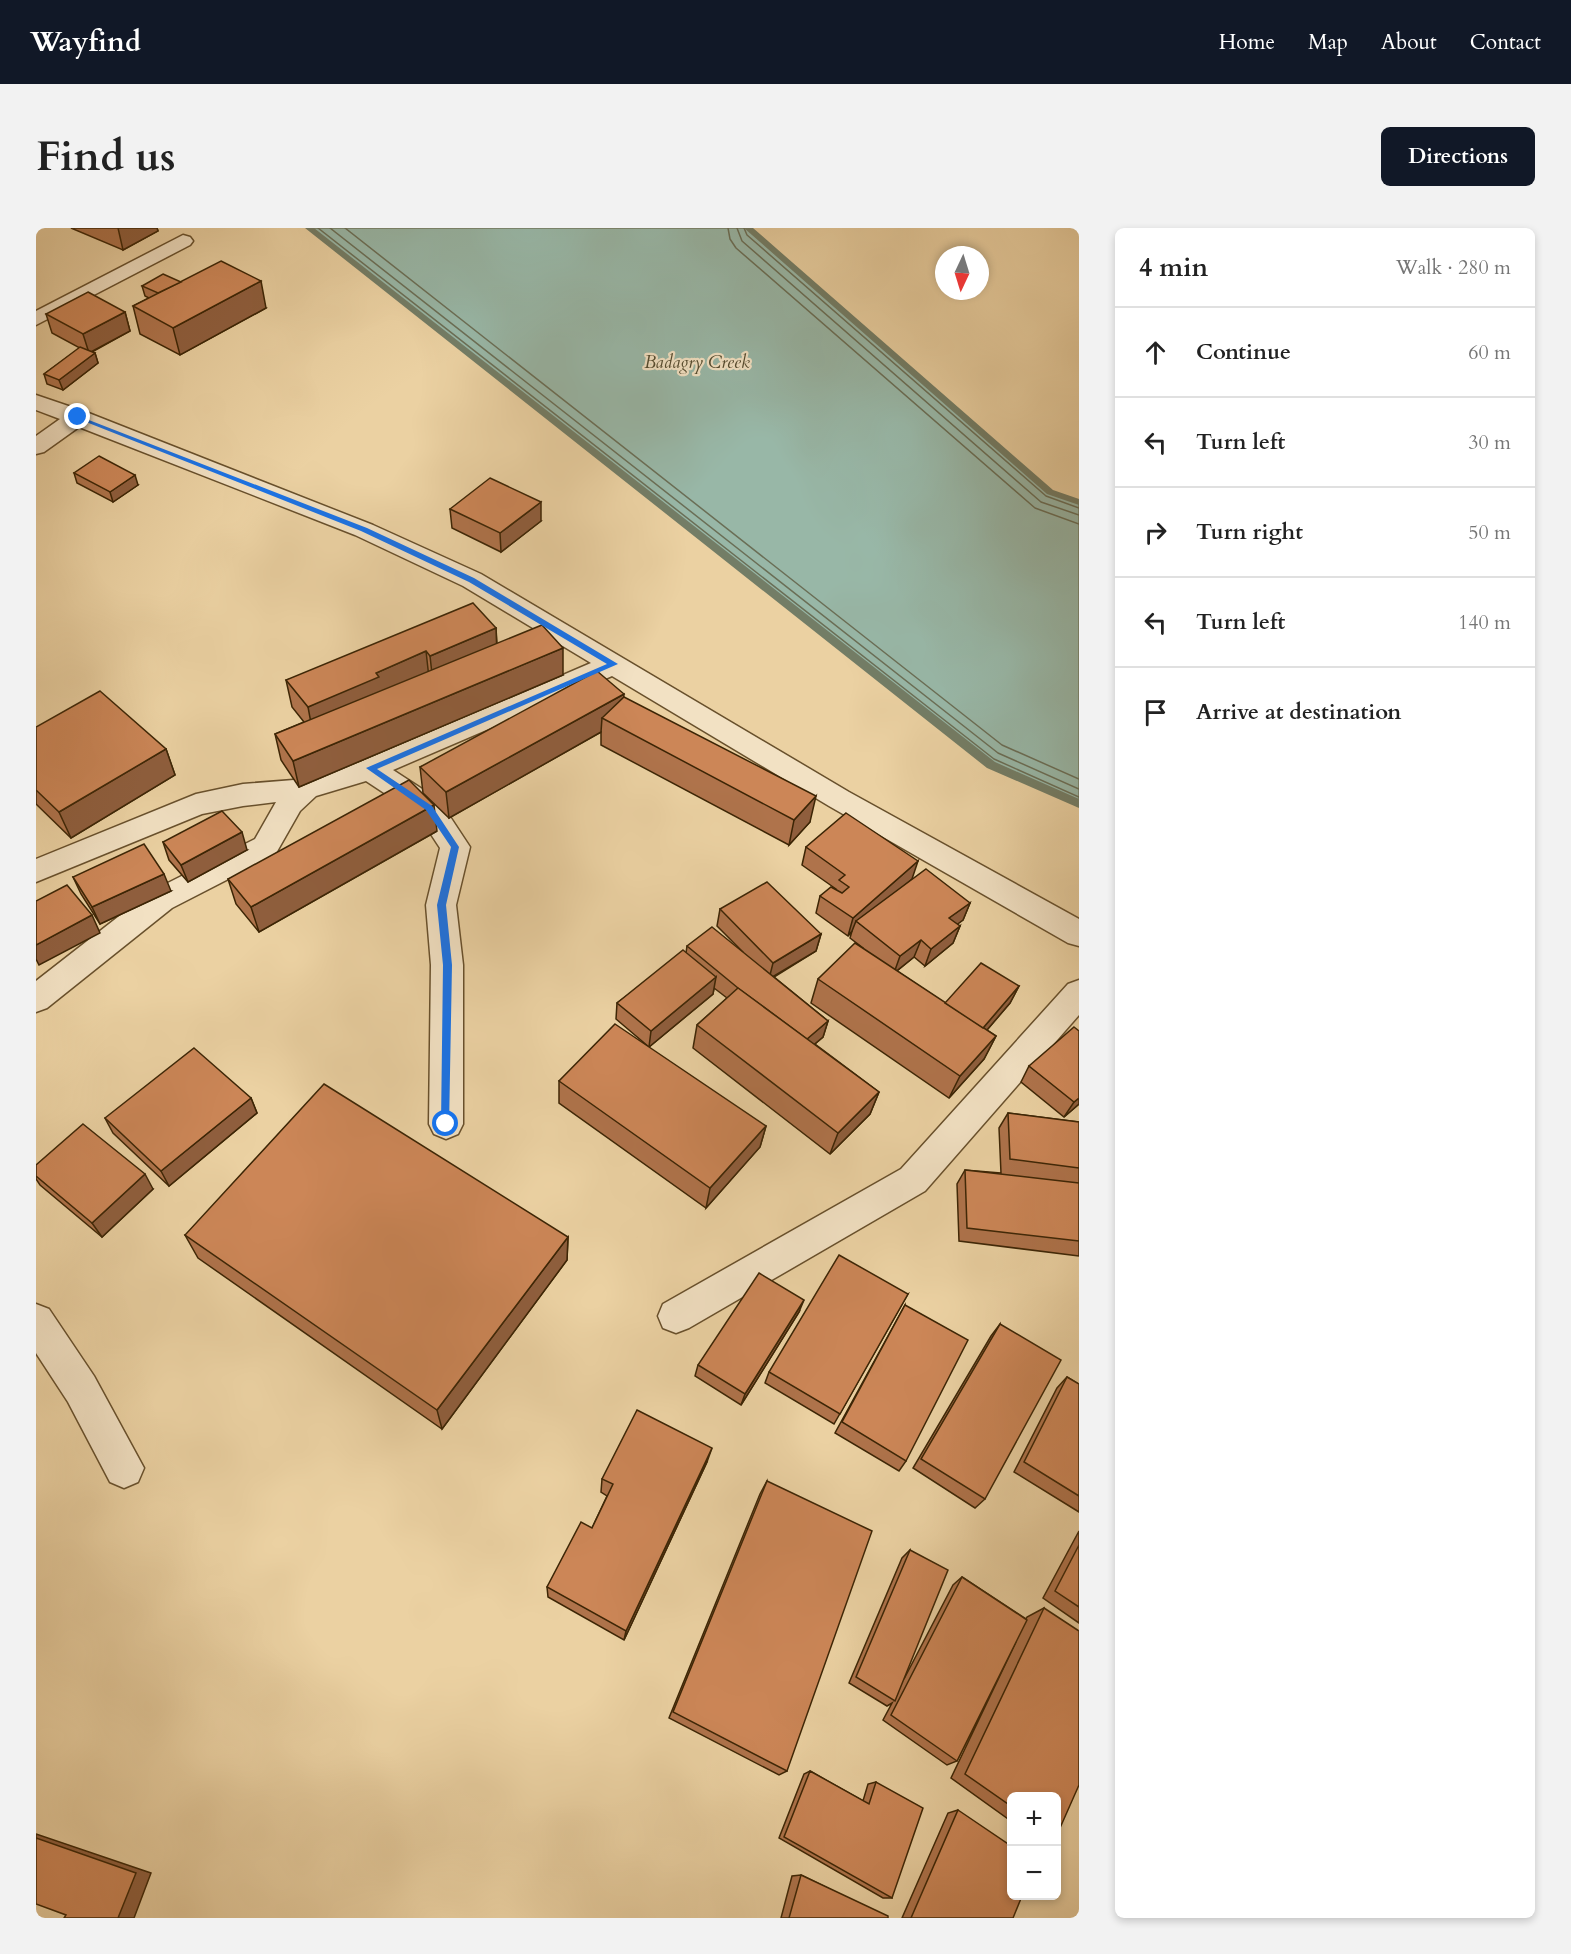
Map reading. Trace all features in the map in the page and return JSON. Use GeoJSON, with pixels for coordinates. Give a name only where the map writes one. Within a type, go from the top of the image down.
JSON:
{"type":"FeatureCollection","features":[{"type":"Feature","properties":{"kind":"street"},"geometry":{"type":"LineString","coordinates":[[36,319],[183,241]]}},
{"type":"Feature","properties":{"kind":"street"},"geometry":{"type":"LineString","coordinates":[[36,402],[364,530],[472,580],[840,799],[1079,934]]}},
{"type":"Feature","properties":{"kind":"street"},"geometry":{"type":"LineString","coordinates":[[36,447],[78,417]]}},
{"type":"Feature","properties":{"kind":"street"},"geometry":{"type":"LineString","coordinates":[[36,871],[196,805],[243,795],[306,789],[370,768],[614,664]]}},
{"type":"Feature","properties":{"kind":"street"},"geometry":{"type":"LineString","coordinates":[[370,768],[429,808],[455,847],[441,905],[447,965],[446,1124]]}},
{"type":"Feature","properties":{"kind":"street"},"geometry":{"type":"LineString","coordinates":[[36,999],[161,900],[265,847],[290,803],[306,789]]}},
{"type":"Feature","properties":{"kind":"street"},"geometry":{"type":"LineString","coordinates":[[676,1316],[913,1180],[1079,993]]}},
{"type":"Feature","properties":{"kind":"street"},"geometry":{"type":"LineString","coordinates":[[36,1321],[81,1389],[124,1468]]}},
{"type":"Feature","properties":{"kind":"water","name":"Badagry Creek"},"geometry":{"type":"Polygon","coordinates":[[[309,228],[747,228],[1050,492],[1079,502],[1079,804],[991,765],[309,228]]]}},
{"type":"Feature","properties":{"kind":"building"},"geometry":{"type":"Polygon","coordinates":[[[221,261],[261,281],[173,328],[133,306],[221,261]]]}},
{"type":"Feature","properties":{"kind":"building"},"geometry":{"type":"Polygon","coordinates":[[[163,274],[181,282],[158,293],[142,286],[163,274]]]}},
{"type":"Feature","properties":{"kind":"building"},"geometry":{"type":"Polygon","coordinates":[[[88,292],[125,312],[83,334],[46,314],[88,292]]]}},
{"type":"Feature","properties":{"kind":"building"},"geometry":{"type":"Polygon","coordinates":[[[80,347],[95,353],[59,380],[44,374],[80,347]]]}},
{"type":"Feature","properties":{"kind":"building"},"geometry":{"type":"Polygon","coordinates":[[[99,456],[135,475],[110,492],[74,473],[99,456]]]}},
{"type":"Feature","properties":{"kind":"building"},"geometry":{"type":"Polygon","coordinates":[[[490,478],[541,502],[500,533],[450,509],[490,478]]]}},
{"type":"Feature","properties":{"kind":"building"},"geometry":{"type":"Polygon","coordinates":[[[473,603],[496,628],[430,656],[426,651],[376,673],[379,677],[308,707],[286,680],[473,603]]]}},
{"type":"Feature","properties":{"kind":"building"},"geometry":{"type":"Polygon","coordinates":[[[542,625],[563,648],[293,761],[275,734],[542,625]]]}},
{"type":"Feature","properties":{"kind":"building"},"geometry":{"type":"Polygon","coordinates":[[[597,671],[624,694],[446,792],[420,767],[597,671]]]}},
{"type":"Feature","properties":{"kind":"building"},"geometry":{"type":"Polygon","coordinates":[[[100,691],[166,749],[59,812],[36,790],[36,727],[100,691]]]}},
{"type":"Feature","properties":{"kind":"building"},"geometry":{"type":"Polygon","coordinates":[[[624,697],[816,796],[794,820],[602,718],[624,697]]]}},
{"type":"Feature","properties":{"kind":"building"},"geometry":{"type":"Polygon","coordinates":[[[409,780],[434,805],[251,907],[228,879],[409,780]]]}},
{"type":"Feature","properties":{"kind":"building"},"geometry":{"type":"Polygon","coordinates":[[[222,811],[242,832],[181,865],[163,842],[222,811]]]}},
{"type":"Feature","properties":{"kind":"building"},"geometry":{"type":"Polygon","coordinates":[[[846,813],[918,861],[853,918],[820,896],[831,887],[842,893],[849,887],[839,880],[845,875],[806,847],[846,813]]]}},
{"type":"Feature","properties":{"kind":"building"},"geometry":{"type":"Polygon","coordinates":[[[144,844],[164,874],[92,907],[73,877],[144,844]]]}},
{"type":"Feature","properties":{"kind":"building"},"geometry":{"type":"Polygon","coordinates":[[[926,869],[970,903],[949,918],[960,926],[931,949],[921,940],[900,956],[856,921],[926,869]]]}},
{"type":"Feature","properties":{"kind":"building"},"geometry":{"type":"Polygon","coordinates":[[[767,882],[821,934],[773,963],[720,909],[767,882]]]}},
{"type":"Feature","properties":{"kind":"building"},"geometry":{"type":"Polygon","coordinates":[[[67,885],[92,915],[36,945],[36,901],[67,885]]]}},
{"type":"Feature","properties":{"kind":"building"},"geometry":{"type":"Polygon","coordinates":[[[712,927],[828,1021],[807,1039],[738,988],[687,946],[712,927]]]}},
{"type":"Feature","properties":{"kind":"building"},"geometry":{"type":"Polygon","coordinates":[[[855,943],[996,1036],[960,1076],[818,979],[855,943]]]}},
{"type":"Feature","properties":{"kind":"building"},"geometry":{"type":"Polygon","coordinates":[[[683,950],[716,977],[651,1031],[617,1003],[683,950]]]}},
{"type":"Feature","properties":{"kind":"building"},"geometry":{"type":"Polygon","coordinates":[[[981,963],[1019,986],[983,1028],[945,1003],[981,963]]]}},
{"type":"Feature","properties":{"kind":"building"},"geometry":{"type":"Polygon","coordinates":[[[738,988],[879,1092],[838,1133],[697,1025],[738,988]]]}},
{"type":"Feature","properties":{"kind":"building"},"geometry":{"type":"Polygon","coordinates":[[[615,1024],[766,1126],[710,1188],[559,1081],[615,1024]]]}},
{"type":"Feature","properties":{"kind":"building"},"geometry":{"type":"Polygon","coordinates":[[[1074,1027],[1079,1031],[1079,1098],[1074,1102],[1029,1066],[1074,1027]]]}},
{"type":"Feature","properties":{"kind":"building"},"geometry":{"type":"Polygon","coordinates":[[[194,1048],[251,1098],[161,1171],[105,1118],[194,1048]]]}},
{"type":"Feature","properties":{"kind":"building"},"geometry":{"type":"Polygon","coordinates":[[[324,1084],[568,1237],[437,1410],[185,1235],[324,1084]]]}},
{"type":"Feature","properties":{"kind":"building"},"geometry":{"type":"Polygon","coordinates":[[[1008,1113],[1079,1122],[1079,1168],[1010,1159],[1008,1113]]]}},
{"type":"Feature","properties":{"kind":"building"},"geometry":{"type":"Polygon","coordinates":[[[83,1124],[145,1174],[92,1223],[36,1176],[36,1165],[83,1124]]]}},
{"type":"Feature","properties":{"kind":"building"},"geometry":{"type":"Polygon","coordinates":[[[965,1170],[1079,1183],[1079,1241],[967,1228],[965,1170]]]}},
{"type":"Feature","properties":{"kind":"building"},"geometry":{"type":"Polygon","coordinates":[[[839,1255],[908,1294],[840,1414],[769,1372],[839,1255]]]}},
{"type":"Feature","properties":{"kind":"building"},"geometry":{"type":"Polygon","coordinates":[[[759,1273],[804,1300],[745,1394],[698,1365],[759,1273]]]}},
{"type":"Feature","properties":{"kind":"building"},"geometry":{"type":"Polygon","coordinates":[[[905,1305],[968,1340],[906,1461],[842,1422],[905,1305]]]}},
{"type":"Feature","properties":{"kind":"building"},"geometry":{"type":"Polygon","coordinates":[[[1000,1324],[1061,1360],[985,1499],[921,1459],[1000,1324]]]}},
{"type":"Feature","properties":{"kind":"building"},"geometry":{"type":"Polygon","coordinates":[[[1067,1377],[1079,1384],[1079,1496],[1024,1462],[1067,1377]]]}},
{"type":"Feature","properties":{"kind":"building"},"geometry":{"type":"Polygon","coordinates":[[[637,1410],[712,1448],[626,1631],[547,1587],[581,1522],[592,1528],[613,1484],[602,1479],[637,1410]]]}},
{"type":"Feature","properties":{"kind":"building"},"geometry":{"type":"Polygon","coordinates":[[[767,1481],[872,1531],[787,1771],[673,1712],[767,1481]]]}},
{"type":"Feature","properties":{"kind":"building"},"geometry":{"type":"Polygon","coordinates":[[[1079,1545],[1079,1607],[1055,1591],[1079,1545]]]}},
{"type":"Feature","properties":{"kind":"building"},"geometry":{"type":"Polygon","coordinates":[[[910,1550],[948,1570],[895,1701],[856,1677],[910,1550]]]}},
{"type":"Feature","properties":{"kind":"building"},"geometry":{"type":"Polygon","coordinates":[[[962,1577],[1027,1620],[957,1761],[891,1715],[962,1577]]]}},
{"type":"Feature","properties":{"kind":"building"},"geometry":{"type":"Polygon","coordinates":[[[1044,1608],[1079,1631],[1079,1785],[1061,1826],[1061,1792],[1007,1792],[1007,1803],[965,1774],[1044,1608]]]}},
{"type":"Feature","properties":{"kind":"building"},"geometry":{"type":"Polygon","coordinates":[[[810,1771],[869,1804],[876,1782],[923,1808],[892,1898],[784,1837],[810,1771]]]}},
{"type":"Feature","properties":{"kind":"building"},"geometry":{"type":"Polygon","coordinates":[[[958,1810],[1007,1843],[1007,1900],[1020,1900],[1013,1918],[911,1918],[958,1810]]]}},
{"type":"Feature","properties":{"kind":"building"},"geometry":{"type":"Polygon","coordinates":[[[36,1838],[136,1873],[118,1918],[64,1918],[66,1915],[36,1904],[36,1838]]]}},
{"type":"Feature","properties":{"kind":"building"},"geometry":{"type":"Polygon","coordinates":[[[801,1875],[888,1916],[888,1918],[789,1918],[801,1875]]]}},
{"type":"Feature","properties":{"kind":"waterway"},"geometry":{"type":"LineString","coordinates":[[309,228],[991,765],[1079,804]]}},
{"type":"Feature","properties":{"kind":"waterway"},"geometry":{"type":"LineString","coordinates":[[748,228],[1050,492],[1079,502]]}},
{"type":"Feature","properties":{"kind":"route"},"geometry":{"type":"LineString","coordinates":[[78,417],[364,530],[472,580],[614,664],[370,768],[429,808],[455,847],[441,905],[447,965],[446,1124]]}}]}
